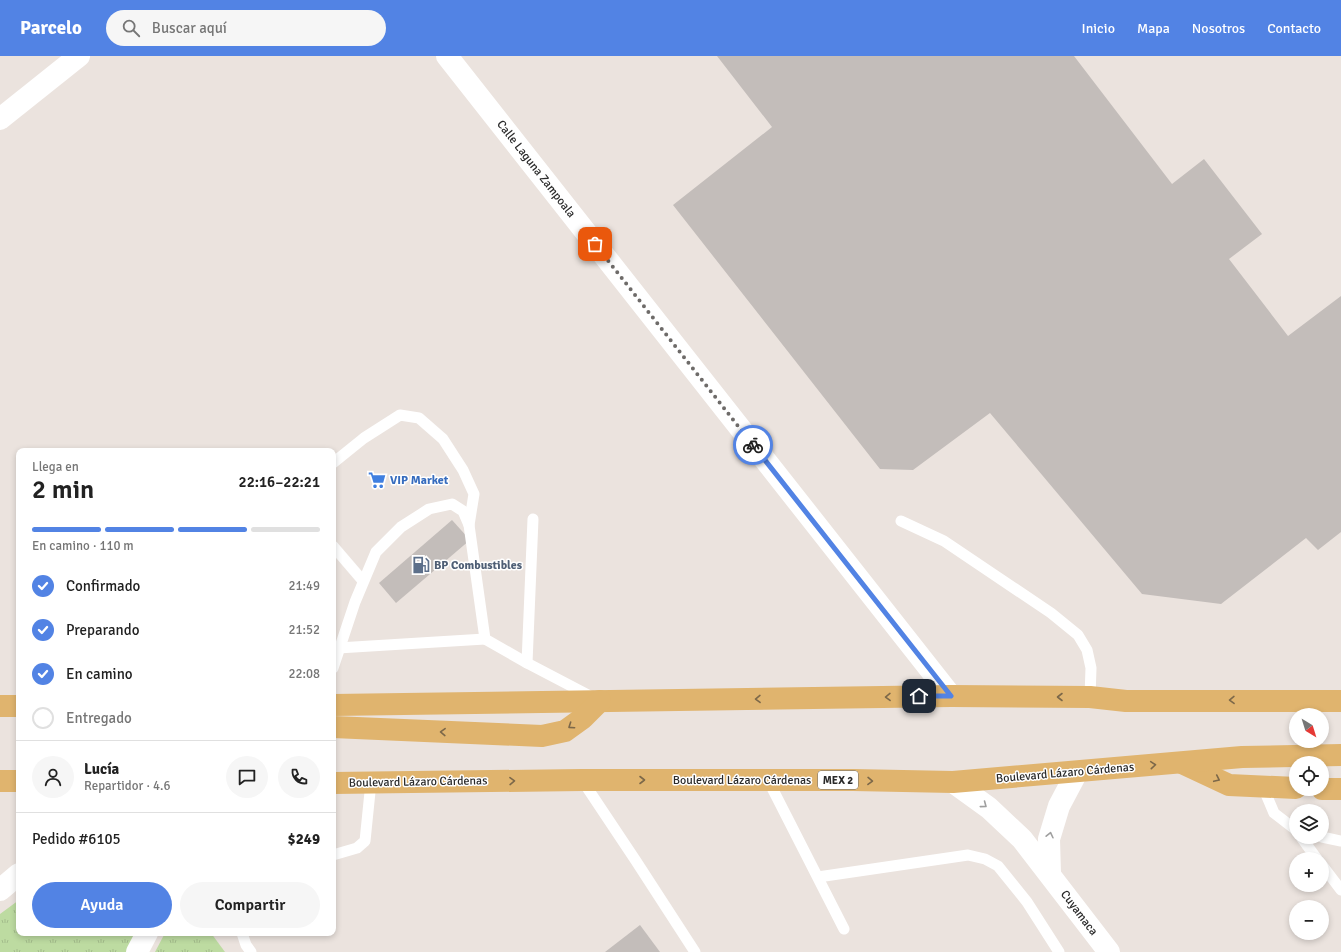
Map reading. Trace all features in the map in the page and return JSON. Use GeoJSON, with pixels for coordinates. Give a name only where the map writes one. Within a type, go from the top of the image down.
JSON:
{"type":"FeatureCollection","features":[{"type":"Feature","properties":{"kind":"main road"},"geometry":{"type":"LineString","coordinates":[[1262,700],[1341,685]]}},
{"type":"Feature","properties":{"kind":"main road"},"geometry":{"type":"LineString","coordinates":[[336,705],[951,696],[1090,697],[1126,700],[1341,701]]}},
{"type":"Feature","properties":{"kind":"main road"},"geometry":{"type":"LineString","coordinates":[[336,727],[542,736],[565,731],[583,718],[600,701]]}},
{"type":"Feature","properties":{"kind":"main road"},"geometry":{"type":"LineString","coordinates":[[0,706],[16,706]]}},
{"type":"Feature","properties":{"kind":"main road","name":"Boulevard Lázaro Cárdenas"},"geometry":{"type":"LineString","coordinates":[[336,783],[582,780],[953,782],[1242,757],[1341,755]]}},
{"type":"Feature","properties":{"kind":"main road"},"geometry":{"type":"LineString","coordinates":[[1181,763],[1229,785],[1289,788]]}},
{"type":"Feature","properties":{"kind":"main road"},"geometry":{"type":"LineString","coordinates":[[0,781],[16,781]]}},
{"type":"Feature","properties":{"kind":"main road"},"geometry":{"type":"LineString","coordinates":[[1329,788],[1341,789]]}},
{"type":"Feature","properties":{"kind":"street"},"geometry":{"type":"LineString","coordinates":[[0,119],[79,56]]}},
{"type":"Feature","properties":{"kind":"street","name":"Calle Laguna Zampoala"},"geometry":{"type":"LineString","coordinates":[[447,56],[951,696]]}},
{"type":"Feature","properties":{"kind":"street"},"geometry":{"type":"LineString","coordinates":[[1050,874],[1049,839],[1059,806],[1078,772]]}},
{"type":"Feature","properties":{"kind":"street","name":"Cuyamaca"},"geometry":{"type":"LineString","coordinates":[[953,782],[989,808],[1022,839],[1109,952]]}},
{"type":"Feature","properties":{"kind":"street"},"geometry":{"type":"LineString","coordinates":[[0,890],[16,877]]}},
{"type":"Feature","properties":{"kind":"street"},"geometry":{"type":"LineString","coordinates":[[137,952],[145,936]]}},
{"type":"Feature","properties":{"kind":"lane"},"geometry":{"type":"LineString","coordinates":[[336,461],[364,438],[400,415],[419,418],[443,439],[463,470],[474,494],[469,525]]}},
{"type":"Feature","properties":{"kind":"lane"},"geometry":{"type":"LineString","coordinates":[[336,656],[363,581],[376,552],[401,527],[429,509],[452,504],[463,511],[469,525],[485,640]]}},
{"type":"Feature","properties":{"kind":"lane"},"geometry":{"type":"LineString","coordinates":[[526,663],[533,519]]}},
{"type":"Feature","properties":{"kind":"lane"},"geometry":{"type":"LineString","coordinates":[[901,521],[944,541],[1051,612],[1078,635],[1087,650],[1091,668],[1090,697]]}},
{"type":"Feature","properties":{"kind":"lane"},"geometry":{"type":"LineString","coordinates":[[336,550],[363,581]]}},
{"type":"Feature","properties":{"kind":"lane"},"geometry":{"type":"LineString","coordinates":[[338,648],[485,640],[600,701]]}},
{"type":"Feature","properties":{"kind":"lane"},"geometry":{"type":"LineString","coordinates":[[582,780],[695,952]]}},
{"type":"Feature","properties":{"kind":"lane"},"geometry":{"type":"LineString","coordinates":[[768,780],[844,929]]}},
{"type":"Feature","properties":{"kind":"lane"},"geometry":{"type":"LineString","coordinates":[[336,854],[357,848],[365,841],[371,782]]}},
{"type":"Feature","properties":{"kind":"lane"},"geometry":{"type":"LineString","coordinates":[[1263,787],[1274,813],[1289,825]]}},
{"type":"Feature","properties":{"kind":"lane"},"geometry":{"type":"LineString","coordinates":[[1329,838],[1341,841]]}},
{"type":"Feature","properties":{"kind":"lane"},"geometry":{"type":"LineString","coordinates":[[818,877],[968,855],[985,859],[998,866],[1027,902],[1059,952]]}},
{"type":"Feature","properties":{"kind":"lane"},"geometry":{"type":"LineString","coordinates":[[1329,874],[1341,890]]}},
{"type":"Feature","properties":{"kind":"lane"},"geometry":{"type":"LineString","coordinates":[[243,936],[251,952]]}},
{"type":"Feature","properties":{"kind":"green space"},"geometry":{"type":"Polygon","coordinates":[[[16,902],[16,936],[141,936],[130,952],[0,952],[0,914],[16,902]]]}},
{"type":"Feature","properties":{"kind":"green space"},"geometry":{"type":"Polygon","coordinates":[[[163,936],[213,936],[225,952],[155,952],[163,936]]]}},
{"type":"Feature","properties":{"kind":"building"},"geometry":{"type":"Polygon","coordinates":[[[717,56],[1074,56],[1172,184],[1204,159],[1262,234],[1229,259],[1288,336],[1341,296],[1341,532],[1318,550],[1306,538],[1221,604],[1142,594],[990,413],[913,470],[880,469],[673,205],[772,127],[717,56]]]}},
{"type":"Feature","properties":{"kind":"building"},"geometry":{"type":"Polygon","coordinates":[[[452,520],[470,540],[396,603],[379,583],[452,520]]]}},
{"type":"Feature","properties":{"kind":"building"},"geometry":{"type":"Polygon","coordinates":[[[640,925],[660,952],[605,952],[640,925]]]}},
{"type":"Feature","properties":{"kind":"way so far"},"geometry":{"type":"LineString","coordinates":[[595,244],[753,445]]}},
{"type":"Feature","properties":{"kind":"place","name":"VIP Market"},"geometry":{"type":"Point","coordinates":[377,480]}},
{"type":"Feature","properties":{"kind":"place","name":"BP Combustibles"},"geometry":{"type":"Point","coordinates":[421,565]}},
{"type":"Feature","properties":{"kind":"route"},"geometry":{"type":"LineString","coordinates":[[753,445],[951,696],[919,696]]}}]}
